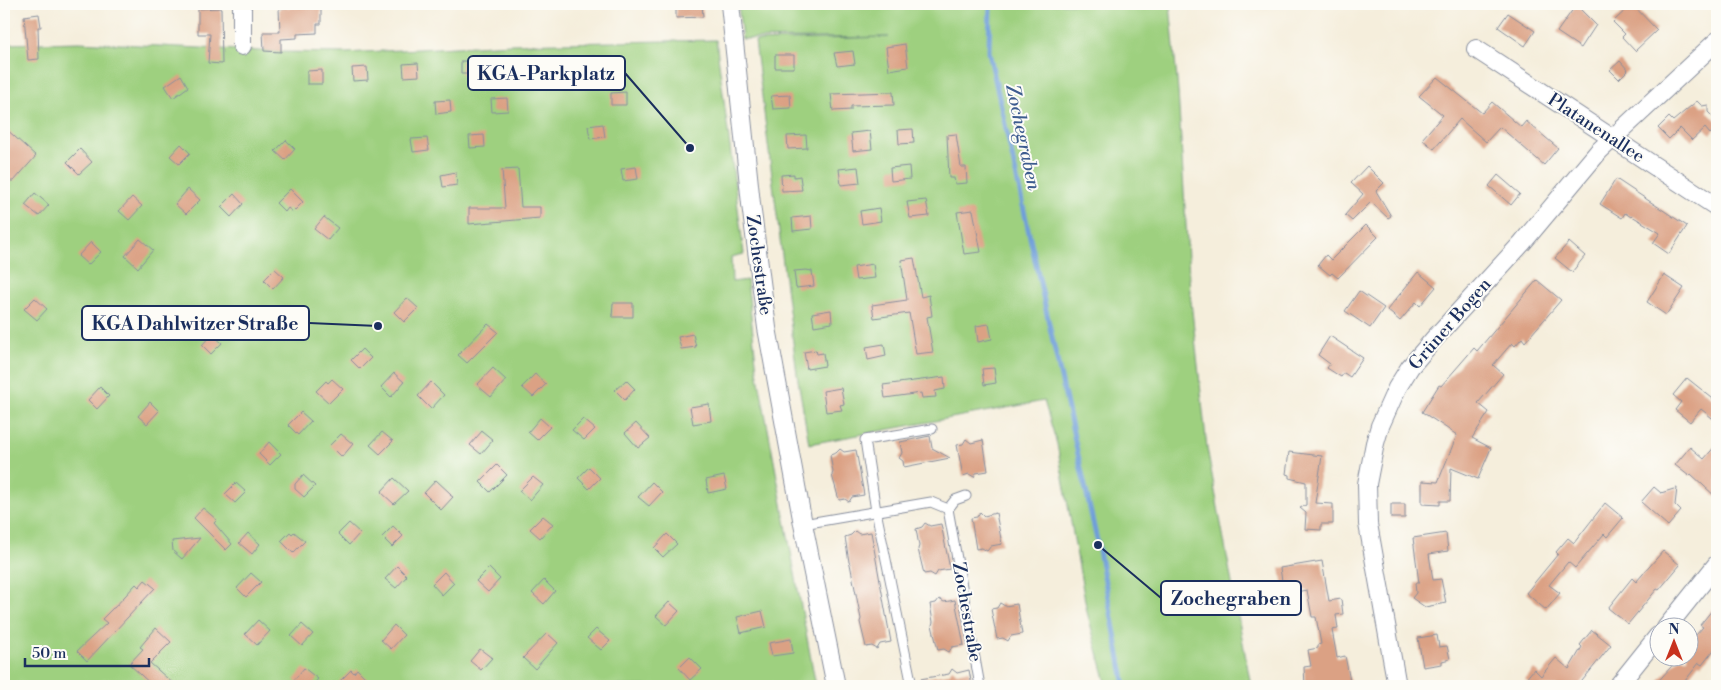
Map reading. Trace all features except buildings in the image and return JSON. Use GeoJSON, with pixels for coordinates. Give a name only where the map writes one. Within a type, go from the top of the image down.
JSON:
{"type":"FeatureCollection","features":[{"type":"Feature","properties":{"kind":"street"},"geometry":{"type":"LineString","coordinates":[[242,4],[242,46]]}},
{"type":"Feature","properties":{"kind":"street","name":"Zochestraße"},"geometry":{"type":"LineString","coordinates":[[730,4],[750,204],[766,319],[777,388],[836,686]]}},
{"type":"Feature","properties":{"kind":"street","name":"Grüner Bogen"},"geometry":{"type":"LineString","coordinates":[[1397,686],[1368,524],[1367,484],[1370,462],[1380,426],[1397,388],[1416,360],[1522,243],[1599,150],[1717,41]]}},
{"type":"Feature","properties":{"kind":"street","name":"Platanenallee"},"geometry":{"type":"LineString","coordinates":[[1476,49],[1717,207]]}},
{"type":"Feature","properties":{"kind":"street"},"geometry":{"type":"LineString","coordinates":[[1674,618],[1717,564]]}},
{"type":"Feature","properties":{"kind":"street"},"geometry":{"type":"LineString","coordinates":[[1618,686],[1648,648]]}},
{"type":"Feature","properties":{"kind":"lane"},"geometry":{"type":"LineString","coordinates":[[912,686],[876,511],[865,440],[932,429]]}},
{"type":"Feature","properties":{"kind":"lane"},"geometry":{"type":"LineString","coordinates":[[803,524],[931,502],[948,509],[955,500],[966,496]]}},
{"type":"Feature","properties":{"kind":"lane","name":"Zochestraße"},"geometry":{"type":"LineString","coordinates":[[948,509],[980,686]]}},
{"type":"Feature","properties":{"kind":"green space"},"geometry":{"type":"Polygon","coordinates":[[[738,4],[1170,4],[1178,91],[1190,292],[1207,448],[1251,686],[1107,686],[1087,612],[1057,444],[1044,401],[809,444],[797,374],[755,41],[889,37],[742,39],[738,4]]]}},
{"type":"Feature","properties":{"kind":"green space"},"geometry":{"type":"Polygon","coordinates":[[[716,40],[744,254],[731,257],[732,282],[747,280],[757,370],[816,686],[4,686],[4,44],[79,42],[281,52],[345,53],[511,44],[716,40]]]}},
{"type":"Feature","properties":{"kind":"waterway","name":"Zochegraben"},"geometry":{"type":"LineString","coordinates":[[990,4],[989,52],[1098,545],[1125,686]]}},
{"type":"Feature","properties":{"kind":"place","name":"KGA-Parkplatz"},"geometry":{"type":"Point","coordinates":[690,148]}},
{"type":"Feature","properties":{"kind":"place","name":"KGA Dahlwitzer Straße"},"geometry":{"type":"Point","coordinates":[378,326]}},
{"type":"Feature","properties":{"kind":"place","name":"Zochegraben"},"geometry":{"type":"Point","coordinates":[1098,545]}}]}
